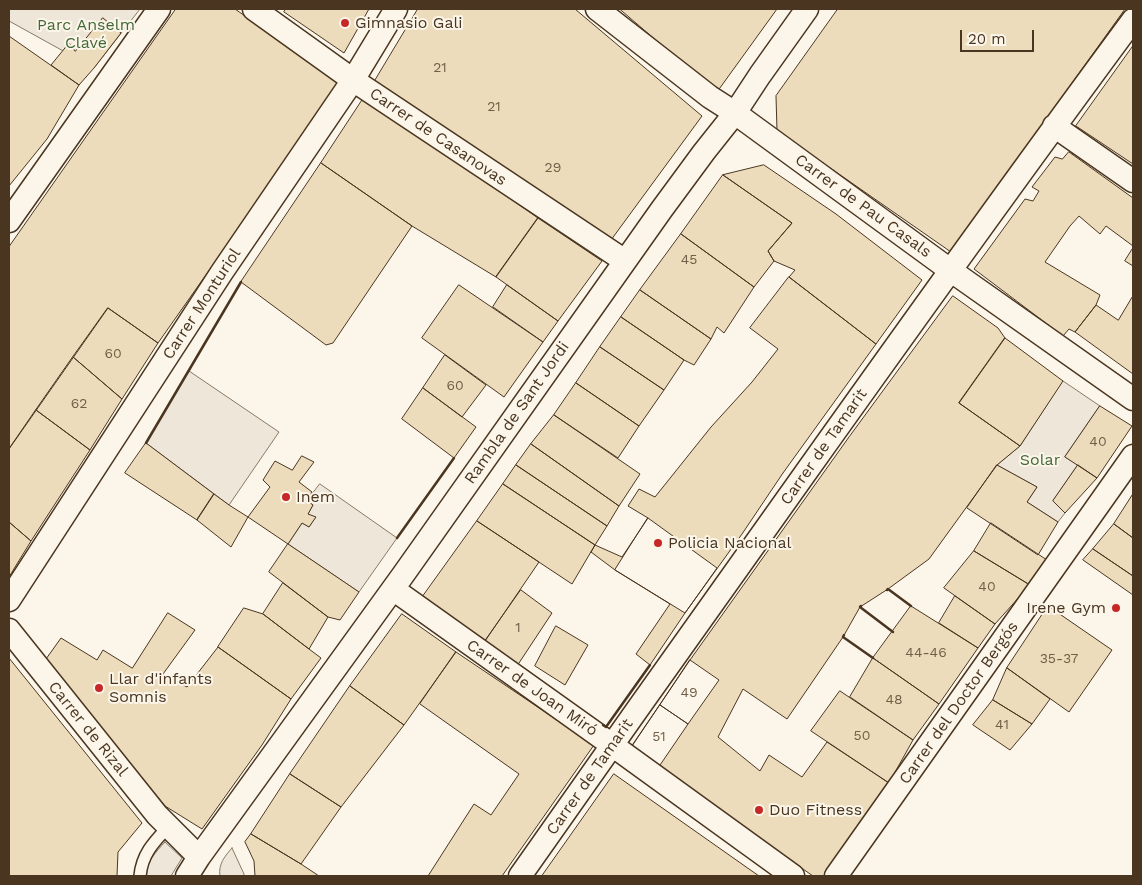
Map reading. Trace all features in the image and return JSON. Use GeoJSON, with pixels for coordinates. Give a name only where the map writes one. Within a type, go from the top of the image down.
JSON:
{"type":"FeatureCollection","features":[{"type":"Feature","properties":{"kind":"street"},"geometry":{"type":"LineString","coordinates":[[9,221],[159,9]]}},
{"type":"Feature","properties":{"kind":"street","name":"Carrer de Casanovas"},"geometry":{"type":"LineString","coordinates":[[254,9],[353,80],[625,261]]}},
{"type":"Feature","properties":{"kind":"street","name":"Carrer Monturiol"},"geometry":{"type":"LineString","coordinates":[[9,600],[216,280],[353,80],[396,9]]}},
{"type":"Feature","properties":{"kind":"street","name":"Carrer de Pau Casals"},"geometry":{"type":"LineString","coordinates":[[597,9],[710,97],[735,112],[950,270],[1133,399]]}},
{"type":"Feature","properties":{"kind":"street","name":"Rambla de Sant Jordi"},"geometry":{"type":"LineString","coordinates":[[186,876],[807,9]]}},
{"type":"Feature","properties":{"kind":"street","name":"Carrer de Tamarit"},"geometry":{"type":"LineString","coordinates":[[520,876],[950,270],[1133,20]]}},
{"type":"Feature","properties":{"kind":"street"},"geometry":{"type":"LineString","coordinates":[[1054,126],[1133,181]]}},
{"type":"Feature","properties":{"kind":"street","name":"Carrer del Doctor Bergós"},"geometry":{"type":"LineString","coordinates":[[836,876],[1133,456]]}},
{"type":"Feature","properties":{"kind":"street","name":"Carrer de Joan Miró"},"geometry":{"type":"LineString","coordinates":[[392,589],[793,876]]}},
{"type":"Feature","properties":{"kind":"street","name":"Carrer de Rizal"},"geometry":{"type":"LineString","coordinates":[[9,630],[157,815],[200,857]]}},
{"type":"Feature","properties":{"kind":"lane"},"geometry":{"type":"LineString","coordinates":[[140,876],[141,865],[152,844],[168,826]]}},
{"type":"Feature","properties":{"kind":"green space","name":"Parc Anselm Clavé"},"geometry":{"type":"Polygon","coordinates":[[[9,9],[140,9],[94,68],[9,21],[9,9]]]}},
{"type":"Feature","properties":{"kind":"green space"},"geometry":{"type":"Polygon","coordinates":[[[189,371],[279,432],[229,505],[146,443],[189,371]]]}},
{"type":"Feature","properties":{"kind":"green space","name":"Solar"},"geometry":{"type":"Polygon","coordinates":[[[1063,381],[1100,406],[1065,457],[1078,465],[1053,501],[1065,513],[1058,522],[1027,502],[1037,487],[997,465],[1020,446],[1063,381]]]}},
{"type":"Feature","properties":{"kind":"green space"},"geometry":{"type":"Polygon","coordinates":[[[320,484],[397,538],[359,592],[288,544],[302,523],[309,527],[315,518],[308,514],[313,505],[307,501],[320,484]]]}},
{"type":"Feature","properties":{"kind":"green space"},"geometry":{"type":"Polygon","coordinates":[[[165,842],[182,858],[171,876],[146,876],[150,862],[165,842]]]}},
{"type":"Feature","properties":{"kind":"green space"},"geometry":{"type":"Polygon","coordinates":[[[232,848],[244,876],[220,876],[221,864],[232,848]]]}},
{"type":"Feature","properties":{"kind":"building"},"geometry":{"type":"Polygon","coordinates":[[[176,9],[235,9],[341,83],[158,343],[108,308],[9,449],[9,247],[176,9]]]}},
{"type":"Feature","properties":{"kind":"building"},"geometry":{"type":"Polygon","coordinates":[[[286,9],[369,9],[344,53],[284,12],[286,9]]]}},
{"type":"Feature","properties":{"kind":"building"},"geometry":{"type":"Polygon","coordinates":[[[418,9],[575,9],[702,116],[611,240],[373,84],[418,9]]]}},
{"type":"Feature","properties":{"kind":"building"},"geometry":{"type":"Polygon","coordinates":[[[620,9],[777,9],[717,92],[620,9]]]}},
{"type":"Feature","properties":{"kind":"building"},"geometry":{"type":"Polygon","coordinates":[[[838,9],[1125,9],[951,252],[777,131],[776,96],[838,9]]]}},
{"type":"Feature","properties":{"kind":"building"},"geometry":{"type":"Polygon","coordinates":[[[103,18],[121,33],[79,85],[51,65],[69,43],[75,51],[103,18]]]}},
{"type":"Feature","properties":{"kind":"building"},"geometry":{"type":"Polygon","coordinates":[[[9,36],[79,85],[47,139],[9,186],[9,36]]]}},
{"type":"Feature","properties":{"kind":"building"},"geometry":{"type":"Polygon","coordinates":[[[1133,46],[1133,164],[1076,126],[1133,46]]]}},
{"type":"Feature","properties":{"kind":"building"},"geometry":{"type":"Polygon","coordinates":[[[365,96],[538,218],[496,277],[412,226],[321,163],[365,96]]]}},
{"type":"Feature","properties":{"kind":"building"},"geometry":{"type":"Polygon","coordinates":[[[1069,152],[1133,198],[1133,246],[1106,226],[1100,234],[1079,216],[1070,226],[1045,262],[1100,295],[1096,305],[1075,332],[1069,329],[1063,336],[974,269],[1025,199],[1033,201],[1039,191],[1032,187],[1055,157],[1062,159],[1069,152]]]}},
{"type":"Feature","properties":{"kind":"building"},"geometry":{"type":"Polygon","coordinates":[[[321,163],[412,226],[333,343],[326,345],[241,282],[321,163]]]}},
{"type":"Feature","properties":{"kind":"building"},"geometry":{"type":"Polygon","coordinates":[[[764,165],[836,214],[922,280],[876,344],[789,277],[795,270],[774,261],[768,251],[792,223],[723,175],[764,165]]]}},
{"type":"Feature","properties":{"kind":"building"},"geometry":{"type":"Polygon","coordinates":[[[723,175],[792,223],[768,251],[774,261],[754,287],[681,234],[723,175]]]}},
{"type":"Feature","properties":{"kind":"building"},"geometry":{"type":"Polygon","coordinates":[[[538,218],[602,261],[558,321],[496,277],[538,218]]]}},
{"type":"Feature","properties":{"kind":"building"},"geometry":{"type":"Polygon","coordinates":[[[681,234],[754,287],[724,333],[717,327],[711,339],[640,290],[681,234]]]}},
{"type":"Feature","properties":{"kind":"building"},"geometry":{"type":"Polygon","coordinates":[[[1133,248],[1133,266],[1125,261],[1133,248]]]}},
{"type":"Feature","properties":{"kind":"building"},"geometry":{"type":"Polygon","coordinates":[[[789,277],[876,344],[783,473],[650,665],[636,654],[670,604],[615,570],[591,552],[595,545],[622,557],[648,518],[628,506],[639,489],[655,497],[711,427],[752,382],[778,349],[750,328],[789,277]]]}},
{"type":"Feature","properties":{"kind":"building"},"geometry":{"type":"Polygon","coordinates":[[[459,285],[543,342],[504,397],[422,338],[459,285]]]}},
{"type":"Feature","properties":{"kind":"building"},"geometry":{"type":"Polygon","coordinates":[[[507,285],[558,321],[543,342],[493,307],[507,285]]]}},
{"type":"Feature","properties":{"kind":"building"},"geometry":{"type":"Polygon","coordinates":[[[640,290],[711,339],[694,365],[621,317],[640,290]]]}},
{"type":"Feature","properties":{"kind":"building"},"geometry":{"type":"Polygon","coordinates":[[[953,296],[998,328],[1005,338],[959,403],[1020,446],[997,465],[929,559],[860,607],[843,637],[787,719],[743,689],[718,737],[760,771],[769,755],[802,777],[827,742],[889,783],[825,876],[813,876],[630,749],[690,660],[849,437],[953,296]]]}},
{"type":"Feature","properties":{"kind":"building"},"geometry":{"type":"Polygon","coordinates":[[[1133,296],[1133,374],[1075,332],[1096,305],[1118,320],[1133,296]]]}},
{"type":"Feature","properties":{"kind":"building"},"geometry":{"type":"Polygon","coordinates":[[[108,308],[158,343],[122,399],[73,357],[108,308]]]}},
{"type":"Feature","properties":{"kind":"building"},"geometry":{"type":"Polygon","coordinates":[[[621,317],[684,360],[664,390],[600,347],[621,317]]]}},
{"type":"Feature","properties":{"kind":"building"},"geometry":{"type":"Polygon","coordinates":[[[1005,338],[1063,381],[1020,446],[959,403],[1005,338]]]}},
{"type":"Feature","properties":{"kind":"building"},"geometry":{"type":"Polygon","coordinates":[[[600,347],[664,390],[639,426],[576,383],[600,347]]]}},
{"type":"Feature","properties":{"kind":"building"},"geometry":{"type":"Polygon","coordinates":[[[445,355],[486,385],[462,417],[423,388],[445,355]]]}},
{"type":"Feature","properties":{"kind":"building"},"geometry":{"type":"Polygon","coordinates":[[[73,357],[122,399],[90,450],[36,410],[73,357]]]}},
{"type":"Feature","properties":{"kind":"building"},"geometry":{"type":"Polygon","coordinates":[[[576,383],[639,426],[618,458],[554,415],[576,383]]]}},
{"type":"Feature","properties":{"kind":"building"},"geometry":{"type":"Polygon","coordinates":[[[423,388],[476,427],[454,458],[402,419],[423,388]]]}},
{"type":"Feature","properties":{"kind":"building"},"geometry":{"type":"Polygon","coordinates":[[[1100,406],[1132,426],[1097,478],[1065,457],[1100,406]]]}},
{"type":"Feature","properties":{"kind":"building"},"geometry":{"type":"Polygon","coordinates":[[[36,410],[90,450],[31,541],[9,522],[9,449],[36,410]]]}},
{"type":"Feature","properties":{"kind":"building"},"geometry":{"type":"Polygon","coordinates":[[[554,415],[640,474],[619,506],[531,444],[554,415]]]}},
{"type":"Feature","properties":{"kind":"building"},"geometry":{"type":"Polygon","coordinates":[[[146,443],[214,494],[197,520],[125,473],[146,443]]]}},
{"type":"Feature","properties":{"kind":"building"},"geometry":{"type":"Polygon","coordinates":[[[531,444],[619,506],[607,526],[516,465],[531,444]]]}},
{"type":"Feature","properties":{"kind":"building","name":"Inem"},"geometry":{"type":"Polygon","coordinates":[[[302,456],[314,462],[299,482],[312,492],[307,501],[313,505],[308,514],[316,517],[309,527],[302,523],[288,544],[248,517],[270,487],[263,480],[275,461],[292,470],[302,456]]]}},
{"type":"Feature","properties":{"kind":"building"},"geometry":{"type":"Polygon","coordinates":[[[516,465],[607,526],[595,545],[503,484],[516,465]]]}},
{"type":"Feature","properties":{"kind":"building"},"geometry":{"type":"Polygon","coordinates":[[[997,465],[1037,487],[1027,502],[1058,522],[1038,555],[967,508],[997,465]]]}},
{"type":"Feature","properties":{"kind":"building"},"geometry":{"type":"Polygon","coordinates":[[[1078,465],[1097,478],[1065,513],[1053,501],[1078,465]]]}},
{"type":"Feature","properties":{"kind":"building"},"geometry":{"type":"Polygon","coordinates":[[[503,484],[595,545],[572,584],[477,521],[503,484]]]}},
{"type":"Feature","properties":{"kind":"building"},"geometry":{"type":"Polygon","coordinates":[[[214,494],[248,517],[231,547],[197,520],[214,494]]]}},
{"type":"Feature","properties":{"kind":"building"},"geometry":{"type":"Polygon","coordinates":[[[1133,494],[1133,538],[1114,524],[1133,494]]]}},
{"type":"Feature","properties":{"kind":"building","name":"Policia Nacional"},"geometry":{"type":"Polygon","coordinates":[[[648,518],[717,568],[685,613],[615,570],[648,518]]]}},
{"type":"Feature","properties":{"kind":"building"},"geometry":{"type":"Polygon","coordinates":[[[477,521],[539,562],[483,644],[421,599],[477,521]]]}},
{"type":"Feature","properties":{"kind":"building"},"geometry":{"type":"Polygon","coordinates":[[[9,522],[31,541],[9,577],[9,522]]]}},
{"type":"Feature","properties":{"kind":"building"},"geometry":{"type":"Polygon","coordinates":[[[991,523],[1047,560],[1030,585],[974,551],[991,523]]]}},
{"type":"Feature","properties":{"kind":"building"},"geometry":{"type":"Polygon","coordinates":[[[1114,524],[1133,538],[1133,576],[1093,549],[1114,524]]]}},
{"type":"Feature","properties":{"kind":"building"},"geometry":{"type":"Polygon","coordinates":[[[288,544],[359,592],[340,620],[328,617],[269,572],[288,544]]]}},
{"type":"Feature","properties":{"kind":"building"},"geometry":{"type":"Polygon","coordinates":[[[1093,549],[1133,576],[1133,595],[1083,560],[1093,549]]]}},
{"type":"Feature","properties":{"kind":"building"},"geometry":{"type":"Polygon","coordinates":[[[974,551],[1030,585],[995,624],[944,588],[974,551]]]}},
{"type":"Feature","properties":{"kind":"building"},"geometry":{"type":"Polygon","coordinates":[[[283,583],[328,617],[309,649],[263,614],[283,583]]]}},
{"type":"Feature","properties":{"kind":"building"},"geometry":{"type":"Polygon","coordinates":[[[521,590],[552,613],[517,666],[483,644],[521,590]]]}},
{"type":"Feature","properties":{"kind":"building"},"geometry":{"type":"Polygon","coordinates":[[[955,596],[995,624],[978,648],[939,623],[955,596]]]}},
{"type":"Feature","properties":{"kind":"building"},"geometry":{"type":"Polygon","coordinates":[[[911,606],[978,648],[939,704],[873,658],[911,606]]]}},
{"type":"Feature","properties":{"kind":"building"},"geometry":{"type":"Polygon","coordinates":[[[1048,606],[1112,650],[1069,712],[1007,668],[1048,606]]]}},
{"type":"Feature","properties":{"kind":"building"},"geometry":{"type":"Polygon","coordinates":[[[244,608],[263,614],[321,658],[291,699],[218,647],[244,608]]]}},
{"type":"Feature","properties":{"kind":"building"},"geometry":{"type":"Polygon","coordinates":[[[168,613],[195,630],[163,674],[187,687],[218,647],[291,699],[262,745],[202,829],[165,806],[46,659],[61,638],[97,660],[103,650],[132,668],[168,613]]]}},
{"type":"Feature","properties":{"kind":"building"},"geometry":{"type":"Polygon","coordinates":[[[402,614],[456,652],[404,725],[350,686],[402,614]]]}},
{"type":"Feature","properties":{"kind":"building"},"geometry":{"type":"Polygon","coordinates":[[[556,626],[588,645],[565,685],[535,666],[556,626]]]}},
{"type":"Feature","properties":{"kind":"building"},"geometry":{"type":"Polygon","coordinates":[[[456,652],[594,745],[502,876],[428,876],[474,804],[491,815],[519,774],[420,704],[456,652]]]}},
{"type":"Feature","properties":{"kind":"building"},"geometry":{"type":"Polygon","coordinates":[[[9,658],[142,823],[118,852],[117,876],[9,876],[9,658]]]}},
{"type":"Feature","properties":{"kind":"building"},"geometry":{"type":"Polygon","coordinates":[[[873,658],[939,704],[913,740],[850,697],[873,658]]]}},
{"type":"Feature","properties":{"kind":"building"},"geometry":{"type":"Polygon","coordinates":[[[690,660],[719,680],[688,724],[660,705],[690,660]]]}},
{"type":"Feature","properties":{"kind":"building"},"geometry":{"type":"Polygon","coordinates":[[[1007,668],[1050,699],[1032,724],[993,700],[1007,668]]]}},
{"type":"Feature","properties":{"kind":"building"},"geometry":{"type":"Polygon","coordinates":[[[350,686],[404,725],[341,807],[290,774],[350,686]]]}},
{"type":"Feature","properties":{"kind":"building"},"geometry":{"type":"Polygon","coordinates":[[[840,691],[913,740],[889,783],[811,731],[840,691]]]}},
{"type":"Feature","properties":{"kind":"building"},"geometry":{"type":"Polygon","coordinates":[[[993,700],[1032,724],[1010,750],[973,725],[993,700]]]}},
{"type":"Feature","properties":{"kind":"building"},"geometry":{"type":"Polygon","coordinates":[[[660,705],[688,724],[658,768],[630,749],[660,705]]]}},
{"type":"Feature","properties":{"kind":"building"},"geometry":{"type":"Polygon","coordinates":[[[290,774],[341,807],[301,864],[251,834],[290,774]]]}},
{"type":"Feature","properties":{"kind":"building"},"geometry":{"type":"Polygon","coordinates":[[[614,774],[759,876],[542,876],[614,774]]]}},
{"type":"Feature","properties":{"kind":"building"},"geometry":{"type":"Polygon","coordinates":[[[251,834],[319,876],[255,876],[254,861],[245,842],[251,834]]]}},
{"type":"Feature","properties":{"kind":"wall"},"geometry":{"type":"LineString","coordinates":[[146,443],[241,282]]}},
{"type":"Feature","properties":{"kind":"wall"},"geometry":{"type":"LineString","coordinates":[[397,538],[454,458]]}},
{"type":"Feature","properties":{"kind":"wall"},"geometry":{"type":"LineString","coordinates":[[887,590],[911,606]]}},
{"type":"Feature","properties":{"kind":"wall"},"geometry":{"type":"LineString","coordinates":[[861,606],[893,632]]}},
{"type":"Feature","properties":{"kind":"wall"},"geometry":{"type":"LineString","coordinates":[[844,635],[843,637],[873,658]]}},
{"type":"Feature","properties":{"kind":"wall"},"geometry":{"type":"LineString","coordinates":[[603,725],[606,727],[650,665]]}},
{"type":"Feature","properties":{"kind":"place","name":"Gimnasio Gali"},"geometry":{"type":"Point","coordinates":[345,23]}},
{"type":"Feature","properties":{"kind":"place","name":"Inem"},"geometry":{"type":"Point","coordinates":[286,497]}},
{"type":"Feature","properties":{"kind":"place","name":"Policia Nacional"},"geometry":{"type":"Point","coordinates":[658,543]}},
{"type":"Feature","properties":{"kind":"place","name":"Irene Gym"},"geometry":{"type":"Point","coordinates":[1116,608]}},
{"type":"Feature","properties":{"kind":"place","name":"Llar d'infants Somnis"},"geometry":{"type":"Point","coordinates":[99,688]}},
{"type":"Feature","properties":{"kind":"place","name":"Duo Fitness"},"geometry":{"type":"Point","coordinates":[759,810]}}]}
